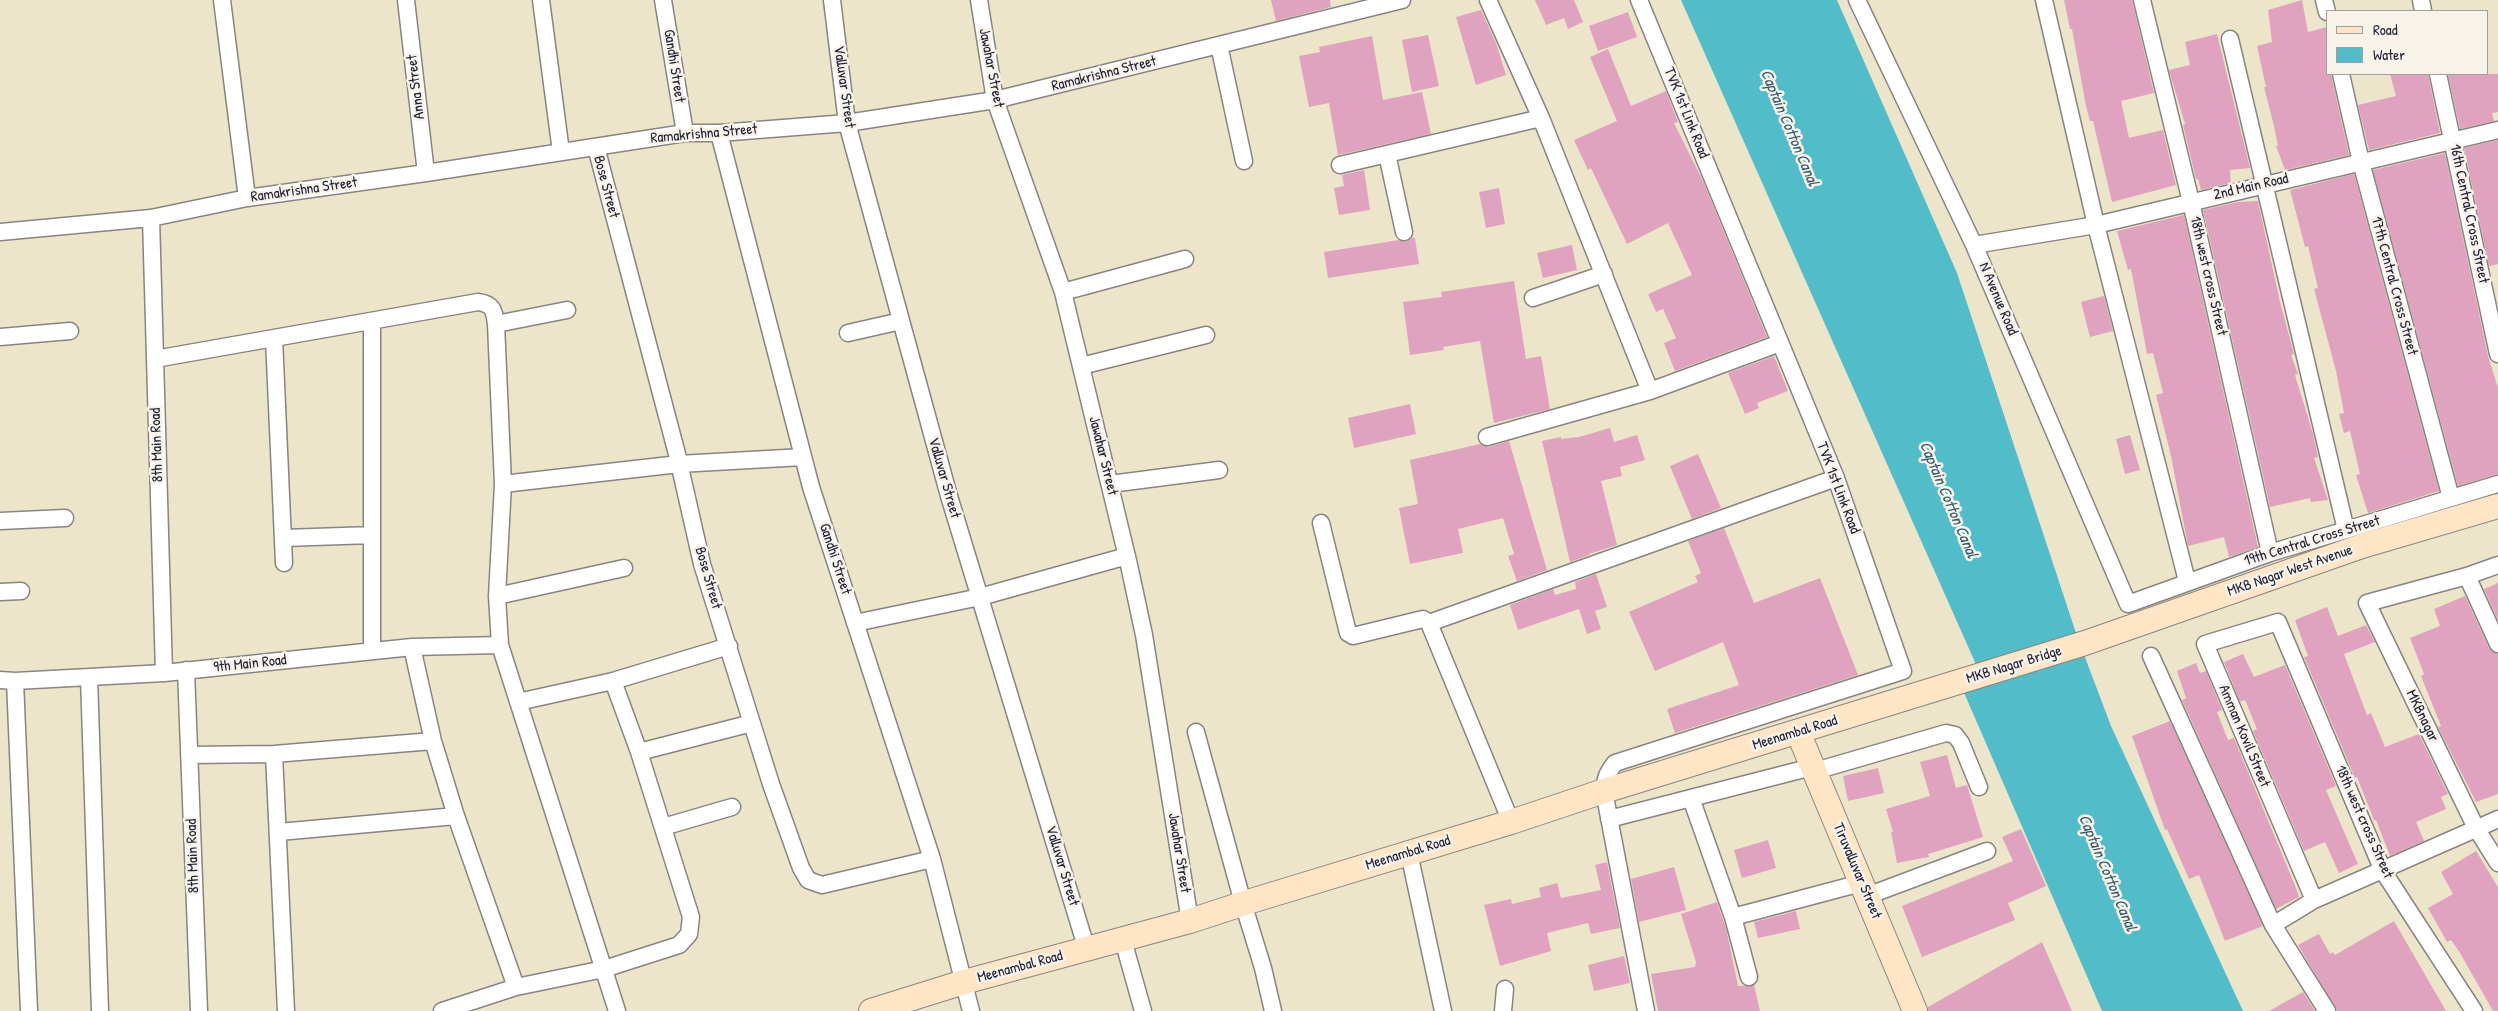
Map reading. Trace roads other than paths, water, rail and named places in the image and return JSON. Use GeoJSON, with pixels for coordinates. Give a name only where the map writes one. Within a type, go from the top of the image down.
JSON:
{"type":"FeatureCollection","features":[{"type":"Feature","properties":{"kind":"main road","name":"MKB Nagar West Avenue"},"geometry":{"type":"LineString","coordinates":[[2085,643],[2362,546],[2495,496]]}},
{"type":"Feature","properties":{"kind":"main road","name":"MKB Nagar Bridge"},"geometry":{"type":"LineString","coordinates":[[1943,688],[2085,643]]}},
{"type":"Feature","properties":{"kind":"main road","name":"Meenambal Road"},"geometry":{"type":"LineString","coordinates":[[871,1011],[964,982],[1190,921],[1511,822],[1604,791],[1943,688]]}},
{"type":"Feature","properties":{"kind":"main road","name":"Tiruvalluvar Street"},"geometry":{"type":"LineString","coordinates":[[1798,732],[1915,1011]]}},
{"type":"Feature","properties":{"kind":"street"},"geometry":{"type":"LineString","coordinates":[[222,0],[247,198]]}},
{"type":"Feature","properties":{"kind":"street","name":"Anna Street"},"geometry":{"type":"LineString","coordinates":[[406,0],[426,173]]}},
{"type":"Feature","properties":{"kind":"street"},"geometry":{"type":"LineString","coordinates":[[540,0],[561,152]]}},
{"type":"Feature","properties":{"kind":"street","name":"Gandhi Street"},"geometry":{"type":"LineString","coordinates":[[663,0],[686,133]]}},
{"type":"Feature","properties":{"kind":"street","name":"Valluvar Street"},"geometry":{"type":"LineString","coordinates":[[832,0],[847,123],[949,496],[1087,950]]}},
{"type":"Feature","properties":{"kind":"street","name":"Jawahar Street"},"geometry":{"type":"LineString","coordinates":[[979,0],[995,100],[1063,292],[1127,556],[1144,635],[1190,921]]}},
{"type":"Feature","properties":{"kind":"street","name":"Ramakrishna Street"},"geometry":{"type":"LineString","coordinates":[[0,232],[151,218],[247,198],[686,133],[719,133],[847,123],[995,100],[1402,0]]}},
{"type":"Feature","properties":{"kind":"street"},"geometry":{"type":"LineString","coordinates":[[1488,0],[1541,118],[1650,392]]}},
{"type":"Feature","properties":{"kind":"street","name":"TVK 1st Link Road"},"geometry":{"type":"LineString","coordinates":[[1604,791],[1605,780],[1614,763],[1903,670],[1836,478],[1639,0]]}},
{"type":"Feature","properties":{"kind":"street","name":"N Avenue Road"},"geometry":{"type":"LineString","coordinates":[[1857,0],[1974,245],[2128,604]]}},
{"type":"Feature","properties":{"kind":"street"},"geometry":{"type":"LineString","coordinates":[[2044,0],[2096,225],[2187,581]]}},
{"type":"Feature","properties":{"kind":"street","name":"18th west cross Street"},"geometry":{"type":"LineString","coordinates":[[2142,0],[2191,202],[2270,553]]}},
{"type":"Feature","properties":{"kind":"street"},"geometry":{"type":"LineString","coordinates":[[2230,39],[2346,530]]}},
{"type":"Feature","properties":{"kind":"street"},"geometry":{"type":"LineString","coordinates":[[1219,45],[1244,161]]}},
{"type":"Feature","properties":{"kind":"street","name":"17th Central Cross Street"},"geometry":{"type":"LineString","coordinates":[[2341,75],[2361,162],[2451,498]]}},
{"type":"Feature","properties":{"kind":"street","name":"16th Central Cross Street"},"geometry":{"type":"LineString","coordinates":[[2438,75],[2454,140],[2498,354]]}},
{"type":"Feature","properties":{"kind":"street"},"geometry":{"type":"LineString","coordinates":[[1340,165],[1541,118]]}},
{"type":"Feature","properties":{"kind":"street","name":"2nd Main Road"},"geometry":{"type":"LineString","coordinates":[[1974,245],[2096,225],[2498,130]]}},
{"type":"Feature","properties":{"kind":"street","name":"Gandhi Street"},"geometry":{"type":"LineString","coordinates":[[719,133],[803,457],[932,859],[971,1011]]}},
{"type":"Feature","properties":{"kind":"street","name":"Bose Street"},"geometry":{"type":"LineString","coordinates":[[596,147],[680,464],[702,564],[777,802],[801,868],[808,880],[822,885],[932,859]]}},
{"type":"Feature","properties":{"kind":"street"},"geometry":{"type":"LineString","coordinates":[[1387,154],[1404,232]]}},
{"type":"Feature","properties":{"kind":"street","name":"8th Main Road"},"geometry":{"type":"LineString","coordinates":[[151,218],[164,673]]}},
{"type":"Feature","properties":{"kind":"street"},"geometry":{"type":"LineString","coordinates":[[1063,292],[1185,259]]}},
{"type":"Feature","properties":{"kind":"street"},"geometry":{"type":"LineString","coordinates":[[1534,298],[1604,274]]}},
{"type":"Feature","properties":{"kind":"street"},"geometry":{"type":"LineString","coordinates":[[155,359],[478,302],[488,303],[494,310],[504,484],[497,596],[500,645],[617,1011]]}},
{"type":"Feature","properties":{"kind":"street"},"geometry":{"type":"LineString","coordinates":[[496,324],[567,310]]}},
{"type":"Feature","properties":{"kind":"street"},"geometry":{"type":"LineString","coordinates":[[372,321],[372,651]]}},
{"type":"Feature","properties":{"kind":"street"},"geometry":{"type":"LineString","coordinates":[[848,333],[901,321]]}},
{"type":"Feature","properties":{"kind":"street"},"geometry":{"type":"LineString","coordinates":[[0,337],[70,331]]}},
{"type":"Feature","properties":{"kind":"street"},"geometry":{"type":"LineString","coordinates":[[1081,366],[1206,335]]}},
{"type":"Feature","properties":{"kind":"street"},"geometry":{"type":"LineString","coordinates":[[274,338],[284,563]]}},
{"type":"Feature","properties":{"kind":"street"},"geometry":{"type":"LineString","coordinates":[[1487,437],[1650,392],[1780,343]]}},
{"type":"Feature","properties":{"kind":"street"},"geometry":{"type":"LineString","coordinates":[[504,484],[680,464],[803,457]]}},
{"type":"Feature","properties":{"kind":"street"},"geometry":{"type":"LineString","coordinates":[[1110,484],[1219,470]]}},
{"type":"Feature","properties":{"kind":"street"},"geometry":{"type":"LineString","coordinates":[[1430,623],[1836,478]]}},
{"type":"Feature","properties":{"kind":"street","name":"19th Central Cross Street"},"geometry":{"type":"LineString","coordinates":[[2128,604],[2187,581],[2270,553],[2451,498],[2495,496]]}},
{"type":"Feature","properties":{"kind":"street"},"geometry":{"type":"LineString","coordinates":[[0,521],[65,518]]}},
{"type":"Feature","properties":{"kind":"street"},"geometry":{"type":"LineString","coordinates":[[1321,523],[1348,633],[1353,636],[1423,619],[1430,623],[1511,822]]}},
{"type":"Feature","properties":{"kind":"street"},"geometry":{"type":"LineString","coordinates":[[284,538],[372,535]]}},
{"type":"Feature","properties":{"kind":"street"},"geometry":{"type":"LineString","coordinates":[[855,623],[980,597],[1127,556]]}},
{"type":"Feature","properties":{"kind":"street"},"geometry":{"type":"LineString","coordinates":[[2498,565],[2467,576],[2498,644]]}},
{"type":"Feature","properties":{"kind":"street"},"geometry":{"type":"LineString","coordinates":[[497,596],[624,568]]}},
{"type":"Feature","properties":{"kind":"street","name":"MKBnagar"},"geometry":{"type":"LineString","coordinates":[[2467,576],[2367,604],[2476,828],[2498,864]]}},
{"type":"Feature","properties":{"kind":"street"},"geometry":{"type":"LineString","coordinates":[[0,592],[21,591]]}},
{"type":"Feature","properties":{"kind":"street","name":"18th west cross Street"},"geometry":{"type":"LineString","coordinates":[[2278,622],[2384,871],[2474,1011]]}},
{"type":"Feature","properties":{"kind":"street","name":"Amman Kovil Street"},"geometry":{"type":"LineString","coordinates":[[2278,622],[2205,644],[2314,900]]}},
{"type":"Feature","properties":{"kind":"street","name":"9th Main Road"},"geometry":{"type":"LineString","coordinates":[[7,681],[164,673],[412,647],[500,645]]}},
{"type":"Feature","properties":{"kind":"street"},"geometry":{"type":"LineString","coordinates":[[518,702],[613,680],[729,646]]}},
{"type":"Feature","properties":{"kind":"street"},"geometry":{"type":"LineString","coordinates":[[412,647],[434,741],[456,816],[516,987]]}},
{"type":"Feature","properties":{"kind":"street"},"geometry":{"type":"LineString","coordinates":[[2151,656],[2273,925],[2327,1011]]}},
{"type":"Feature","properties":{"kind":"street","name":"8th Main Road"},"geometry":{"type":"LineString","coordinates":[[186,670],[199,1011]]}},
{"type":"Feature","properties":{"kind":"street"},"geometry":{"type":"LineString","coordinates":[[89,677],[100,1011]]}},
{"type":"Feature","properties":{"kind":"street"},"geometry":{"type":"LineString","coordinates":[[442,1011],[516,987],[604,968],[679,945],[689,934],[691,917],[639,752],[613,680]]}},
{"type":"Feature","properties":{"kind":"street"},"geometry":{"type":"LineString","coordinates":[[7,681],[29,1011]]}},
{"type":"Feature","properties":{"kind":"street"},"geometry":{"type":"LineString","coordinates":[[639,752],[752,723]]}},
{"type":"Feature","properties":{"kind":"street"},"geometry":{"type":"LineString","coordinates":[[1196,732],[1242,904],[1263,968],[1273,1011]]}},
{"type":"Feature","properties":{"kind":"street"},"geometry":{"type":"LineString","coordinates":[[1609,819],[1813,769],[1946,733],[1955,735],[1961,743],[1979,787]]}},
{"type":"Feature","properties":{"kind":"street"},"geometry":{"type":"LineString","coordinates":[[189,755],[274,754],[434,741]]}},
{"type":"Feature","properties":{"kind":"street"},"geometry":{"type":"LineString","coordinates":[[274,754],[286,1011]]}},
{"type":"Feature","properties":{"kind":"street"},"geometry":{"type":"LineString","coordinates":[[1604,791],[1646,1011]]}},
{"type":"Feature","properties":{"kind":"street"},"geometry":{"type":"LineString","coordinates":[[1691,798],[1733,917],[1749,977]]}},
{"type":"Feature","properties":{"kind":"street"},"geometry":{"type":"LineString","coordinates":[[663,828],[732,807]]}},
{"type":"Feature","properties":{"kind":"street"},"geometry":{"type":"LineString","coordinates":[[279,832],[456,816]]}},
{"type":"Feature","properties":{"kind":"street"},"geometry":{"type":"LineString","coordinates":[[2273,925],[2314,900],[2384,871],[2498,819]]}},
{"type":"Feature","properties":{"kind":"street"},"geometry":{"type":"LineString","coordinates":[[1733,917],[1864,890],[1987,851]]}},
{"type":"Feature","properties":{"kind":"street"},"geometry":{"type":"LineString","coordinates":[[1409,852],[1443,1011]]}},
{"type":"Feature","properties":{"kind":"street"},"geometry":{"type":"LineString","coordinates":[[1123,940],[1143,1011]]}},
{"type":"Feature","properties":{"kind":"street"},"geometry":{"type":"LineString","coordinates":[[1503,1011],[1505,989]]}},
{"type":"Feature","properties":{"kind":"water","name":"Captain Cotton Canal"},"geometry":{"type":"Polygon","coordinates":[[[1681,0],[1837,0],[1957,273],[2077,636],[2111,726],[2243,1011],[2102,1011],[1962,688],[1982,678],[1681,0]]]}}]}
